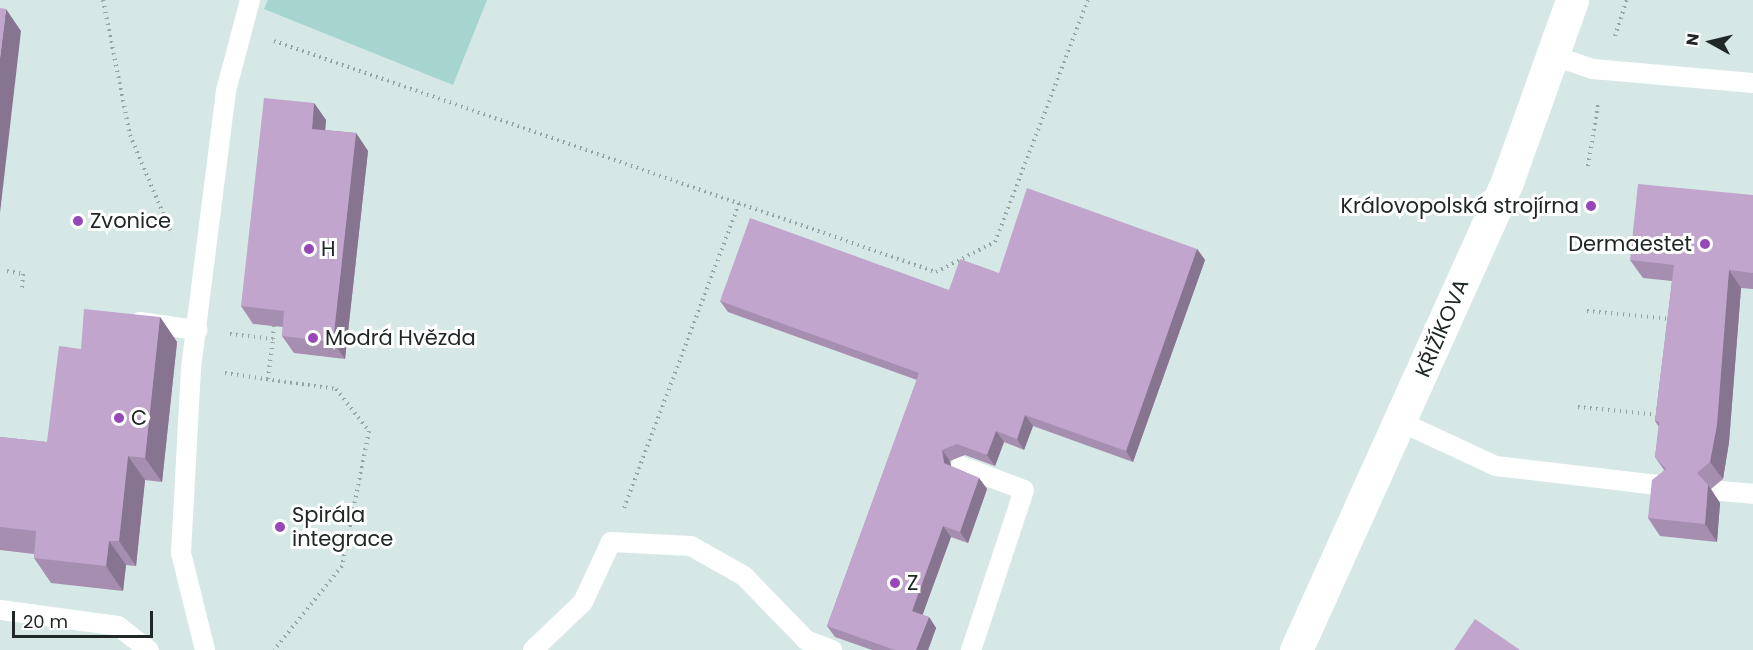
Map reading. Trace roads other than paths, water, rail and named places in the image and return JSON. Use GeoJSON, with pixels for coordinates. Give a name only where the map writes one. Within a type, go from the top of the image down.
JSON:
{"type":"FeatureCollection","features":[{"type":"Feature","properties":{"kind":"street","name":"KŘIŽÍKOVA"},"geometry":{"type":"LineString","coordinates":[[1296,650],[1401,422],[1511,172],[1572,0]]}},
{"type":"Feature","properties":{"kind":"lane"},"geometry":{"type":"LineString","coordinates":[[205,650],[181,553],[191,368],[226,91],[250,0]]}},
{"type":"Feature","properties":{"kind":"lane"},"geometry":{"type":"LineString","coordinates":[[1554,56],[1593,69],[1753,83]]}},
{"type":"Feature","properties":{"kind":"lane"},"geometry":{"type":"LineString","coordinates":[[116,319],[197,330]]}},
{"type":"Feature","properties":{"kind":"lane"},"geometry":{"type":"LineString","coordinates":[[1401,422],[1496,466],[1666,486]]}},
{"type":"Feature","properties":{"kind":"lane"},"geometry":{"type":"LineString","coordinates":[[961,466],[1024,490],[971,650]]}},
{"type":"Feature","properties":{"kind":"lane"},"geometry":{"type":"LineString","coordinates":[[1721,491],[1753,494]]}},
{"type":"Feature","properties":{"kind":"lane"},"geometry":{"type":"LineString","coordinates":[[533,650],[583,602],[611,542],[691,546],[744,576],[806,640],[832,650]]}},
{"type":"Feature","properties":{"kind":"lane"},"geometry":{"type":"LineString","coordinates":[[0,610],[118,626],[149,650]]}},
{"type":"Feature","properties":{"kind":"place","name":"Královopolská strojírna"},"geometry":{"type":"Point","coordinates":[1591,206]}},
{"type":"Feature","properties":{"kind":"place","name":"Zvonice"},"geometry":{"type":"Point","coordinates":[78,221]}},
{"type":"Feature","properties":{"kind":"place","name":"Dermaestet"},"geometry":{"type":"Point","coordinates":[1705,244]}},
{"type":"Feature","properties":{"kind":"place","name":"H"},"geometry":{"type":"Point","coordinates":[309,249]}},
{"type":"Feature","properties":{"kind":"place","name":"Modrá Hvězda"},"geometry":{"type":"Point","coordinates":[313,338]}},
{"type":"Feature","properties":{"kind":"place","name":"C"},"geometry":{"type":"Point","coordinates":[119,418]}},
{"type":"Feature","properties":{"kind":"place","name":"Spirála integrace"},"geometry":{"type":"Point","coordinates":[280,527]}},
{"type":"Feature","properties":{"kind":"place","name":"Z"},"geometry":{"type":"Point","coordinates":[895,583]}}]}
